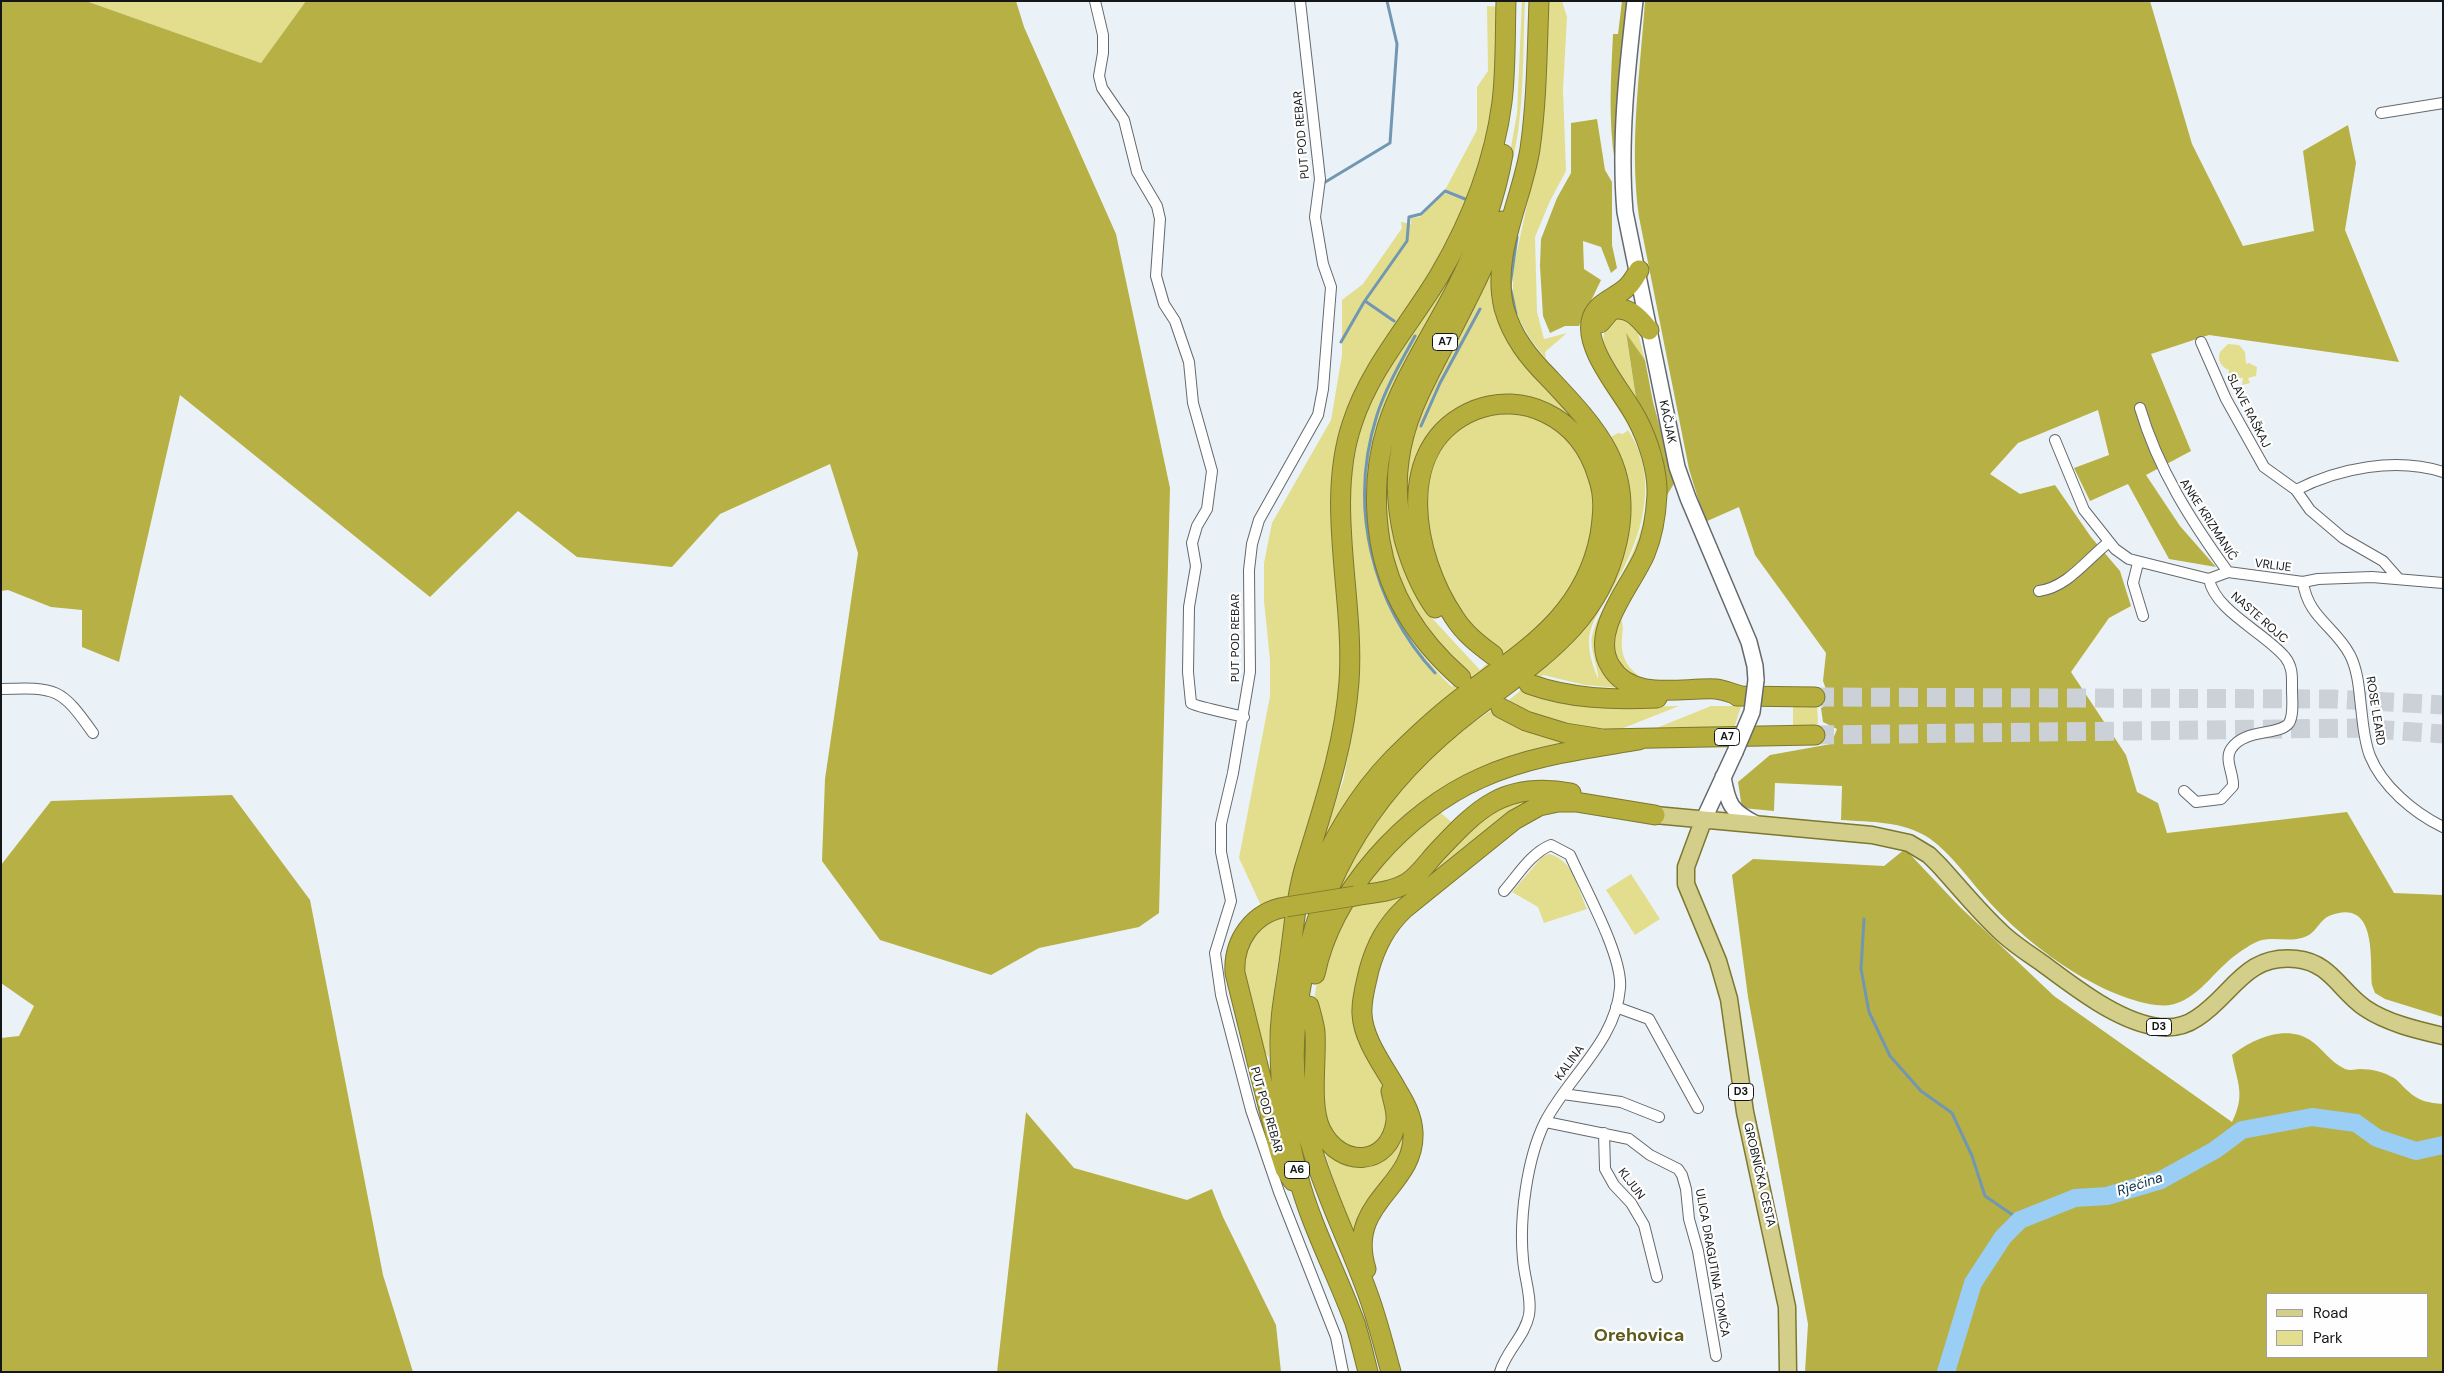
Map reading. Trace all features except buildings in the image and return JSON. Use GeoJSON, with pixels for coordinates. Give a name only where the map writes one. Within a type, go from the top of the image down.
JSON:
{"type":"FeatureCollection","features":[{"type":"Feature","properties":{"kind":"highway"},"geometry":{"type":"LineString","coordinates":[[1290,958],[1295,912],[1303,874],[1329,794],[1340,752],[1347,709],[1350,621],[1342,532],[1341,493],[1350,430],[1359,404],[1376,370],[1436,280],[1456,246],[1482,183],[1496,136],[1502,103],[1506,1]]}},
{"type":"Feature","properties":{"kind":"highway","name":"A7"},"geometry":{"type":"LineString","coordinates":[[1461,678],[1443,662],[1424,639],[1395,592],[1384,563],[1378,526],[1376,479],[1384,433],[1394,404],[1454,293],[1474,249],[1494,196],[1501,166],[1510,107],[1514,1]]}},
{"type":"Feature","properties":{"kind":"highway","name":"A7"},"geometry":{"type":"LineString","coordinates":[[1290,958],[1304,906],[1319,868],[1340,830],[1365,792],[1391,761],[1413,739],[1547,632],[1576,597],[1592,567],[1599,540],[1603,505],[1601,485],[1587,449],[1571,431],[1546,413],[1528,406],[1511,404],[1494,404],[1478,409],[1453,423],[1432,446],[1421,474],[1418,488],[1420,538],[1437,588],[1455,620],[1490,658],[1467,645],[1441,616],[1417,577],[1408,554],[1398,515],[1396,486],[1398,461],[1410,414],[1488,258],[1511,194],[1522,149],[1527,111],[1531,1]]}},
{"type":"Feature","properties":{"kind":"highway"},"geometry":{"type":"LineString","coordinates":[[1312,1146],[1303,1125],[1298,1101],[1294,1051],[1295,1020],[1311,937],[1319,912],[1339,866],[1370,812],[1421,753],[1444,732],[1549,653],[1580,621],[1604,583],[1618,539],[1621,517],[1620,494],[1616,472],[1608,450],[1581,412],[1528,357],[1516,339],[1503,303],[1502,266],[1526,169],[1534,121],[1539,1]]}},
{"type":"Feature","properties":{"kind":"highway"},"geometry":{"type":"LineString","coordinates":[[1639,270],[1624,289],[1597,309],[1592,320],[1593,338],[1597,353],[1630,407],[1645,438],[1654,468],[1657,493],[1653,528],[1645,554],[1607,628],[1604,646],[1607,661],[1619,677],[1639,688],[1717,690],[1742,696]]}},
{"type":"Feature","properties":{"kind":"highway"},"geometry":{"type":"LineString","coordinates":[[1593,338],[1602,320],[1616,309],[1631,312],[1649,330]]}},
{"type":"Feature","properties":{"kind":"highway"},"geometry":{"type":"LineString","coordinates":[[1534,681],[1581,697],[1619,699],[1742,696],[1816,697]]}},
{"type":"Feature","properties":{"kind":"highway","name":"A7"},"geometry":{"type":"LineString","coordinates":[[1501,708],[1526,721],[1565,733],[1603,739],[1639,740],[1815,735]]}},
{"type":"Feature","properties":{"kind":"highway"},"geometry":{"type":"LineString","coordinates":[[1312,1146],[1304,1077],[1309,1006],[1315,971],[1323,945],[1352,890],[1384,848],[1421,815],[1449,794],[1481,778],[1542,757],[1639,740]]}},
{"type":"Feature","properties":{"kind":"highway"},"geometry":{"type":"LineString","coordinates":[[1306,1200],[1290,1178],[1282,1160],[1235,973],[1236,954],[1244,934],[1264,914],[1286,907],[1391,890],[1407,883],[1473,815],[1505,795],[1561,791],[1586,796],[1612,807]]}},
{"type":"Feature","properties":{"kind":"highway"},"geometry":{"type":"LineString","coordinates":[[1375,1314],[1373,1290],[1362,1250],[1362,1232],[1373,1209],[1403,1168],[1413,1143],[1409,1112],[1366,1031],[1362,1017],[1362,1004],[1372,959],[1383,935],[1392,920],[1526,812],[1539,806],[1558,802],[1612,807],[1655,815]]}},
{"type":"Feature","properties":{"kind":"highway","name":"A6"},"geometry":{"type":"LineString","coordinates":[[1290,958],[1282,1001],[1280,1046],[1284,1112],[1306,1200],[1356,1326],[1368,1372]]}},
{"type":"Feature","properties":{"kind":"highway"},"geometry":{"type":"LineString","coordinates":[[1309,1006],[1315,1034],[1315,1087],[1318,1122],[1327,1140],[1347,1156],[1361,1159],[1376,1154],[1386,1145],[1393,1131],[1396,1113],[1386,1070]]}},
{"type":"Feature","properties":{"kind":"highway","name":"A6"},"geometry":{"type":"LineString","coordinates":[[1312,1146],[1330,1201],[1375,1314],[1391,1372]]}},
{"type":"Feature","properties":{"kind":"main road","name":"KAČJAK"},"geometry":{"type":"LineString","coordinates":[[1635,1],[1622,178],[1625,212],[1639,270],[1649,330],[1678,467],[1688,498],[1749,642],[1755,666],[1754,706],[1704,820]]}},
{"type":"Feature","properties":{"kind":"main road"},"geometry":{"type":"LineString","coordinates":[[1723,777],[1726,795],[1735,812],[1758,824]]}},
{"type":"Feature","properties":{"kind":"main road"},"geometry":{"type":"LineString","coordinates":[[1655,815],[1704,820]]}},
{"type":"Feature","properties":{"kind":"main road","name":"D3"},"geometry":{"type":"LineString","coordinates":[[1704,820],[1872,835],[1909,843],[1929,855],[2010,941],[2088,996],[2143,1023],[2166,1028],[2189,1022],[2205,1012],[2232,984],[2254,967],[2270,960],[2289,958],[2306,960],[2322,967],[2334,976],[2358,1003],[2375,1014],[2443,1036]]}},
{"type":"Feature","properties":{"kind":"main road","name":"GROBNIČKA CESTA"},"geometry":{"type":"LineString","coordinates":[[1704,820],[1686,867],[1686,884],[1718,961],[1728,999],[1745,1112],[1787,1307],[1788,1372]]}},
{"type":"Feature","properties":{"kind":"street"},"geometry":{"type":"LineString","coordinates":[[1095,1],[1103,35],[1103,53],[1099,76],[1102,88],[1124,120],[1137,172],[1157,206],[1160,219],[1155,264],[1157,284],[1164,304],[1175,321],[1189,362],[1193,403],[1212,471],[1207,509],[1196,526],[1192,543],[1196,566],[1189,607],[1188,672],[1191,703],[1195,706],[1217,709],[1244,717]]}},
{"type":"Feature","properties":{"kind":"street","name":"PUT POD REBAR"},"geometry":{"type":"LineString","coordinates":[[1300,1],[1320,179],[1315,217],[1323,264],[1331,287],[1324,379],[1318,415],[1259,520],[1252,544],[1249,570],[1250,672],[1244,717],[1221,824],[1221,852],[1231,901],[1216,953],[1221,994],[1251,1110],[1267,1161],[1336,1337],[1343,1372]]}},
{"type":"Feature","properties":{"kind":"street"},"geometry":{"type":"LineString","coordinates":[[2381,113],[2443,103]]}},
{"type":"Feature","properties":{"kind":"street","name":"SLAVE RAŠKAJ"},"geometry":{"type":"LineString","coordinates":[[2201,342],[2226,399],[2264,467],[2296,490],[2310,510],[2343,538],[2383,561],[2398,578]]}},
{"type":"Feature","properties":{"kind":"street","name":"ANKE KRIZMANIĆ"},"geometry":{"type":"LineString","coordinates":[[2140,408],[2147,431],[2168,480],[2191,520],[2228,572]]}},
{"type":"Feature","properties":{"kind":"street"},"geometry":{"type":"LineString","coordinates":[[2055,440],[2084,510],[2109,542],[2128,559],[2209,579]]}},
{"type":"Feature","properties":{"kind":"street"},"geometry":{"type":"LineString","coordinates":[[2296,490],[2318,480],[2379,467],[2409,465],[2443,472]]}},
{"type":"Feature","properties":{"kind":"street"},"geometry":{"type":"LineString","coordinates":[[2039,591],[2053,589],[2090,561],[2095,553],[2109,542]]}},
{"type":"Feature","properties":{"kind":"street"},"geometry":{"type":"LineString","coordinates":[[2138,562],[2133,582],[2144,616]]}},
{"type":"Feature","properties":{"kind":"street","name":"VRLIJE"},"geometry":{"type":"LineString","coordinates":[[2209,579],[2228,572],[2303,582],[2318,579],[2398,578],[2443,583]]}},
{"type":"Feature","properties":{"kind":"street","name":"NASTE ROJC"},"geometry":{"type":"LineString","coordinates":[[2184,792],[2196,802],[2221,799],[2234,786],[2229,762],[2231,748],[2237,742],[2254,734],[2284,727],[2289,723],[2292,714],[2290,665],[2271,642],[2215,597],[2209,579]]}},
{"type":"Feature","properties":{"kind":"street","name":"ROSE LEARD"},"geometry":{"type":"LineString","coordinates":[[2303,582],[2305,596],[2313,612],[2349,653],[2356,668],[2366,744],[2375,768],[2385,782],[2418,813],[2443,827]]}},
{"type":"Feature","properties":{"kind":"street"},"geometry":{"type":"LineString","coordinates":[[1,689],[33,688],[63,696],[73,705],[94,733]]}},
{"type":"Feature","properties":{"kind":"street","name":"KALINA"},"geometry":{"type":"LineString","coordinates":[[1500,1372],[1503,1362],[1526,1326],[1529,1314],[1530,1303],[1521,1242],[1522,1220],[1536,1144],[1546,1122],[1563,1094],[1600,1043],[1616,1006],[1621,980],[1616,956],[1570,855],[1551,845],[1544,848],[1532,858],[1504,891]]}},
{"type":"Feature","properties":{"kind":"street"},"geometry":{"type":"LineString","coordinates":[[1616,1006],[1649,1019],[1698,1108]]}},
{"type":"Feature","properties":{"kind":"street"},"geometry":{"type":"LineString","coordinates":[[1563,1094],[1622,1102],[1660,1117]]}},
{"type":"Feature","properties":{"kind":"street","name":"ULICA DRAGUTINA TOMIĆA"},"geometry":{"type":"LineString","coordinates":[[1546,1122],[1629,1139],[1650,1155],[1678,1169],[1685,1181],[1689,1219],[1698,1251],[1716,1356]]}},
{"type":"Feature","properties":{"kind":"street","name":"KLJUN"},"geometry":{"type":"LineString","coordinates":[[1604,1134],[1605,1169],[1614,1185],[1631,1203],[1644,1225],[1657,1277]]}},
{"type":"Feature","properties":{"kind":"green space"},"geometry":{"type":"Polygon","coordinates":[[[86,1],[306,1],[261,63],[86,1]]]}},
{"type":"Feature","properties":{"kind":"green space"},"geometry":{"type":"Polygon","coordinates":[[[1522,1],[1525,1],[1520,116],[1514,156],[1505,191],[1494,226],[1399,434],[1411,580],[1431,617],[1480,670],[1498,653],[1469,626],[1451,603],[1438,567],[1426,514],[1426,489],[1429,472],[1443,445],[1465,425],[1493,413],[1508,411],[1538,418],[1551,425],[1572,445],[1581,458],[1592,485],[1596,508],[1592,539],[1579,577],[1562,602],[1325,843],[1323,838],[1344,778],[1356,709],[1359,623],[1352,568],[1350,517],[1351,478],[1362,418],[1378,381],[1460,255],[1465,257],[1383,410],[1372,448],[1368,489],[1374,552],[1385,592],[1397,618],[1422,655],[1452,687],[1467,675],[1422,623],[1402,588],[1395,569],[1386,529],[1384,508],[1385,468],[1393,431],[1506,176],[1517,113],[1522,1]]]}},
{"type":"Feature","properties":{"kind":"green space"},"geometry":{"type":"Polygon","coordinates":[[[1548,1],[1562,1],[1567,17],[1563,90],[1566,171],[1550,201],[1535,237],[1537,312],[1544,339],[1567,333],[1545,352],[1546,359],[1531,340],[1519,319],[1513,296],[1513,270],[1536,163],[1546,61],[1548,1]]]}},
{"type":"Feature","properties":{"kind":"green space"},"geometry":{"type":"Polygon","coordinates":[[[1487,6],[1503,7],[1501,72],[1473,201],[1445,190],[1477,130],[1477,87],[1488,71],[1487,6]]]}},
{"type":"Feature","properties":{"kind":"green space"},"geometry":{"type":"Polygon","coordinates":[[[1444,193],[1472,203],[1348,417],[1344,631],[1340,710],[1290,902],[1263,910],[1239,858],[1270,696],[1270,660],[1264,601],[1264,563],[1272,523],[1331,420],[1342,355],[1342,300],[1363,284],[1402,228],[1401,222],[1411,224],[1411,218],[1420,217],[1444,193]]]}},
{"type":"Feature","properties":{"kind":"green space"},"geometry":{"type":"Polygon","coordinates":[[[1492,267],[1496,306],[1574,418],[1550,403],[1528,397],[1444,421],[1414,533],[1406,511],[1405,481],[1410,450],[1419,417],[1447,354],[1492,267]]]}},
{"type":"Feature","properties":{"kind":"green space"},"geometry":{"type":"Polygon","coordinates":[[[1622,316],[1637,329],[1645,360],[1626,335],[1636,398],[1633,397],[1613,365],[1604,342],[1604,332],[1610,323],[1622,316]]]}},
{"type":"Feature","properties":{"kind":"green space"},"geometry":{"type":"Polygon","coordinates":[[[1581,330],[1591,364],[1621,407],[1638,440],[1650,487],[1644,537],[1606,611],[1618,688],[1585,685],[1543,675],[1523,690],[1518,686],[1582,631],[1606,596],[1617,451],[1611,437],[1618,433],[1623,434],[1628,430],[1638,450],[1644,470],[1643,512],[1631,552],[1590,631],[1590,654],[1598,679],[1591,641],[1592,636],[1600,616],[1635,548],[1645,513],[1647,495],[1646,477],[1642,457],[1627,424],[1595,372],[1588,359],[1583,345],[1581,330]]]}},
{"type":"Feature","properties":{"kind":"green space"},"geometry":{"type":"Polygon","coordinates":[[[2228,344],[2239,345],[2245,352],[2246,364],[2249,363],[2257,367],[2256,376],[2248,378],[2250,383],[2242,385],[2243,377],[2236,381],[2228,376],[2229,370],[2220,363],[2220,352],[2228,344]]]}},
{"type":"Feature","properties":{"kind":"green space"},"geometry":{"type":"Polygon","coordinates":[[[1619,615],[1623,626],[1622,645],[1624,658],[1630,668],[1646,680],[1645,682],[1620,669],[1612,649],[1619,615]]]}},
{"type":"Feature","properties":{"kind":"green space"},"geometry":{"type":"Polygon","coordinates":[[[1521,690],[1541,697],[1580,705],[1618,707],[1679,706],[1621,729],[1590,728],[1561,723],[1531,714],[1509,700],[1521,690]]]}},
{"type":"Feature","properties":{"kind":"green space"},"geometry":{"type":"Polygon","coordinates":[[[1817,704],[1818,724],[1796,728],[1793,724],[1793,705],[1817,704]]]}},
{"type":"Feature","properties":{"kind":"green space"},"geometry":{"type":"Polygon","coordinates":[[[1711,706],[1741,706],[1733,732],[1654,729],[1711,706]]]}},
{"type":"Feature","properties":{"kind":"green space"},"geometry":{"type":"Polygon","coordinates":[[[1490,711],[1508,722],[1575,741],[1544,746],[1512,755],[1473,771],[1432,798],[1330,907],[1356,852],[1388,805],[1434,755],[1490,711]]]}},
{"type":"Feature","properties":{"kind":"green space"},"geometry":{"type":"Polygon","coordinates":[[[1561,797],[1412,896],[1361,982],[1392,1116],[1384,1139],[1359,1155],[1325,1132],[1313,1006],[1318,975],[1352,902],[1388,897],[1471,825],[1516,800],[1561,797]]]}},
{"type":"Feature","properties":{"kind":"green space"},"geometry":{"type":"Polygon","coordinates":[[[1436,809],[1455,825],[1406,877],[1358,892],[1368,877],[1436,809]]]}},
{"type":"Feature","properties":{"kind":"green space"},"geometry":{"type":"Polygon","coordinates":[[[1549,854],[1557,857],[1569,868],[1587,909],[1544,923],[1538,907],[1512,892],[1542,857],[1549,854]]]}},
{"type":"Feature","properties":{"kind":"green space"},"geometry":{"type":"Polygon","coordinates":[[[1631,874],[1660,919],[1635,935],[1606,890],[1631,874]]]}},
{"type":"Feature","properties":{"kind":"green space"},"geometry":{"type":"Polygon","coordinates":[[[1288,913],[1275,985],[1269,1058],[1264,1051],[1249,1006],[1243,974],[1243,958],[1246,944],[1257,928],[1288,913]]]}},
{"type":"Feature","properties":{"kind":"green space"},"geometry":{"type":"Polygon","coordinates":[[[1405,1119],[1404,1149],[1356,1239],[1337,1191],[1320,1137],[1354,1162],[1405,1119]]]}},
{"type":"Feature","properties":{"kind":"shaded area"},"geometry":{"type":"Polygon","coordinates":[[[1,1],[86,1],[261,63],[306,1],[1016,1],[1024,27],[1116,234],[1170,488],[1159,913],[1139,927],[1039,948],[991,975],[880,940],[822,861],[825,779],[858,553],[830,464],[720,514],[672,567],[577,557],[518,511],[430,597],[180,395],[119,662],[82,647],[82,610],[51,607],[8,590],[1,591],[1,1]]]}},
{"type":"Feature","properties":{"kind":"shaded area"},"geometry":{"type":"Polygon","coordinates":[[[1622,1],[1629,1],[1615,163],[1611,115],[1611,66],[1613,34],[1618,34],[1622,1]]]}},
{"type":"Feature","properties":{"kind":"shaded area"},"geometry":{"type":"Polygon","coordinates":[[[1645,1],[2150,1],[2192,144],[2243,246],[2314,231],[2303,151],[2348,125],[2356,163],[2345,230],[2399,362],[2209,335],[2151,354],[2191,451],[2146,475],[2180,526],[2216,567],[2169,559],[2128,484],[2090,501],[2074,468],[2109,455],[2098,410],[2018,443],[1990,474],[2020,494],[2055,485],[2091,537],[2120,571],[2131,606],[2109,618],[2071,672],[2126,755],[2137,792],[2158,803],[2167,833],[2347,812],[2394,893],[2443,895],[2443,1017],[2385,999],[2375,993],[2372,985],[2368,933],[2363,922],[2356,915],[2345,912],[2329,916],[2313,932],[2302,938],[2258,941],[2233,957],[2199,990],[2189,997],[2168,1005],[2156,1005],[2111,992],[2089,981],[2045,952],[2007,920],[1938,845],[1919,832],[1898,825],[1841,820],[1842,786],[1775,783],[1774,811],[1742,808],[1738,782],[1770,755],[1831,744],[1837,729],[1823,722],[1821,708],[1831,702],[1823,681],[1826,653],[1755,555],[1739,507],[1705,522],[1689,469],[1639,217],[1636,190],[1636,109],[1645,1]]]}},
{"type":"Feature","properties":{"kind":"shaded area"},"geometry":{"type":"Polygon","coordinates":[[[1597,119],[1605,170],[1612,182],[1612,245],[1617,268],[1611,273],[1601,247],[1583,241],[1584,269],[1601,280],[1579,326],[1565,326],[1550,333],[1543,316],[1540,266],[1541,239],[1557,198],[1571,173],[1571,123],[1597,119]]]}},
{"type":"Feature","properties":{"kind":"shaded area"},"geometry":{"type":"Polygon","coordinates":[[[1626,333],[1645,360],[1653,402],[1675,482],[1667,495],[1662,454],[1653,430],[1636,398],[1626,333]]]}},
{"type":"Feature","properties":{"kind":"shaded area"},"geometry":{"type":"Polygon","coordinates":[[[232,795],[310,900],[383,1275],[413,1372],[1,1372],[1,1038],[19,1036],[34,1006],[1,983],[1,865],[51,801],[232,795]]]}},
{"type":"Feature","properties":{"kind":"shaded area"},"geometry":{"type":"Polygon","coordinates":[[[1905,849],[1959,906],[2054,996],[2232,1122],[2239,1104],[2239,1088],[2232,1055],[2259,1039],[2280,1033],[2301,1035],[2310,1040],[2335,1063],[2345,1069],[2360,1069],[2382,1073],[2396,1079],[2420,1099],[2443,1104],[2443,1372],[1805,1372],[1808,1324],[1748,997],[1732,875],[1753,859],[1884,866],[1905,849]]]}},
{"type":"Feature","properties":{"kind":"shaded area"},"geometry":{"type":"Polygon","coordinates":[[[1026,1112],[1074,1168],[1187,1200],[1212,1189],[1223,1217],[1276,1325],[1281,1372],[997,1372],[1026,1112]]]}},
{"type":"Feature","properties":{"kind":"waterway"},"geometry":{"type":"LineString","coordinates":[[1322,184],[1390,143],[1397,44],[1387,1]]}},
{"type":"Feature","properties":{"kind":"waterway"},"geometry":{"type":"LineString","coordinates":[[1409,217],[1421,214],[1445,191],[1465,199]]}},
{"type":"Feature","properties":{"kind":"waterway"},"geometry":{"type":"LineString","coordinates":[[1341,342],[1364,302],[1407,241],[1409,217]]}},
{"type":"Feature","properties":{"kind":"waterway"},"geometry":{"type":"LineString","coordinates":[[1516,314],[1510,286],[1517,237]]}},
{"type":"Feature","properties":{"kind":"waterway"},"geometry":{"type":"LineString","coordinates":[[1365,301],[1394,321]]}},
{"type":"Feature","properties":{"kind":"waterway"},"geometry":{"type":"LineString","coordinates":[[1421,426],[1440,383],[1480,309]]}},
{"type":"Feature","properties":{"kind":"waterway"},"geometry":{"type":"LineString","coordinates":[[1415,336],[1389,385],[1377,415],[1369,449],[1365,484],[1366,518],[1371,552],[1381,585],[1395,616],[1413,646],[1435,673]]}},
{"type":"Feature","properties":{"kind":"waterway"},"geometry":{"type":"LineString","coordinates":[[1864,919],[1861,969],[1869,1012],[1890,1056],[1921,1091],[1952,1113],[1972,1156],[1985,1196],[2020,1220]]}},
{"type":"Feature","properties":{"kind":"waterway","name":"Rječina"},"geometry":{"type":"LineString","coordinates":[[1946,1372],[1973,1283],[2003,1237],[2020,1220],[2075,1198],[2107,1196],[2161,1180],[2215,1150],[2242,1130],[2312,1117],[2356,1123],[2377,1138],[2416,1151],[2443,1145]]}},
{"type":"Feature","properties":{"kind":"tunnel"},"geometry":{"type":"LineString","coordinates":[[1815,697],[2333,699],[2443,705]]}},
{"type":"Feature","properties":{"kind":"tunnel"},"geometry":{"type":"LineString","coordinates":[[1815,735],[2357,728],[2443,734]]}},
{"type":"Feature","properties":{"kind":"district","name":"Orehovica"},"geometry":{"type":"Point","coordinates":[1639,1336]}}]}
